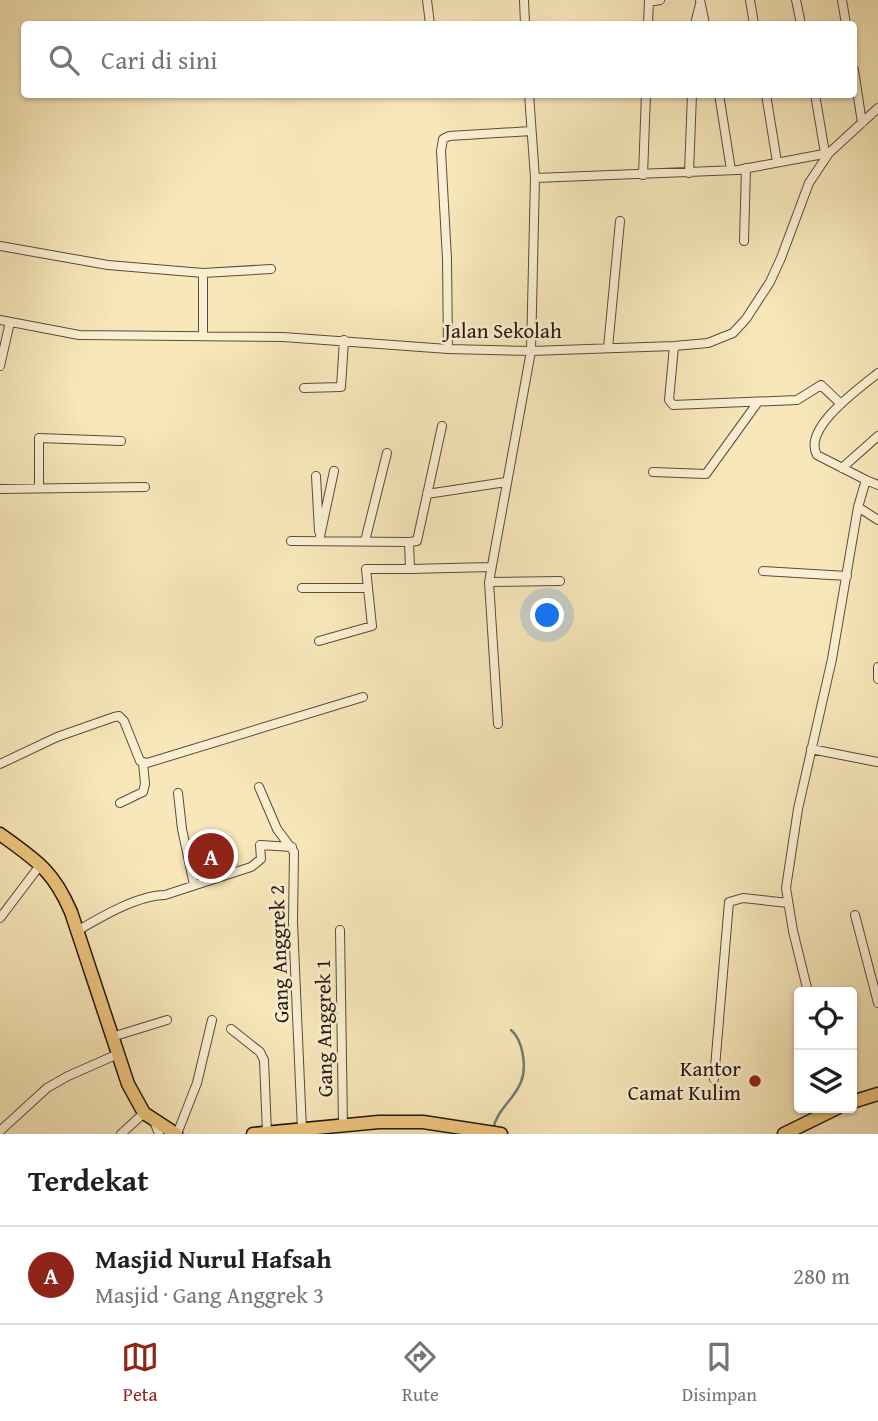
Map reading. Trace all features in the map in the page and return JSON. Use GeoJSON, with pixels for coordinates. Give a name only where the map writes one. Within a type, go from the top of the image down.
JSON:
{"type":"FeatureCollection","features":[{"type":"Feature","properties":{"kind":"main road"},"geometry":{"type":"LineString","coordinates":[[0,834],[41,864],[61,887],[128,1084],[149,1117],[177,1134]]}},
{"type":"Feature","properties":{"kind":"main road"},"geometry":{"type":"LineString","coordinates":[[857,1100],[878,1094]]}},
{"type":"Feature","properties":{"kind":"main road"},"geometry":{"type":"LineString","coordinates":[[785,1134],[827,1113]]}},
{"type":"Feature","properties":{"kind":"main road"},"geometry":{"type":"LineString","coordinates":[[253,1134],[423,1122],[501,1134]]}},
{"type":"Feature","properties":{"kind":"street"},"geometry":{"type":"LineString","coordinates":[[427,0],[430,21]]}},
{"type":"Feature","properties":{"kind":"street"},"geometry":{"type":"LineString","coordinates":[[524,0],[525,21]]}},
{"type":"Feature","properties":{"kind":"street"},"geometry":{"type":"LineString","coordinates":[[648,21],[649,1],[660,0]]}},
{"type":"Feature","properties":{"kind":"street"},"geometry":{"type":"LineString","coordinates":[[750,0],[754,21]]}},
{"type":"Feature","properties":{"kind":"street"},"geometry":{"type":"LineString","coordinates":[[796,0],[800,21]]}},
{"type":"Feature","properties":{"kind":"street"},"geometry":{"type":"LineString","coordinates":[[842,0],[846,21]]}},
{"type":"Feature","properties":{"kind":"street"},"geometry":{"type":"LineString","coordinates":[[696,21],[700,1]]}},
{"type":"Feature","properties":{"kind":"street"},"geometry":{"type":"LineString","coordinates":[[700,1],[704,21]]}},
{"type":"Feature","properties":{"kind":"street"},"geometry":{"type":"LineString","coordinates":[[857,94],[862,123]]}},
{"type":"Feature","properties":{"kind":"street"},"geometry":{"type":"LineString","coordinates":[[498,724],[489,582],[531,351],[535,178],[529,98]]}},
{"type":"Feature","properties":{"kind":"street"},"geometry":{"type":"LineString","coordinates":[[643,175],[646,98]]}},
{"type":"Feature","properties":{"kind":"street"},"geometry":{"type":"LineString","coordinates":[[689,173],[692,98]]}},
{"type":"Feature","properties":{"kind":"street"},"geometry":{"type":"LineString","coordinates":[[720,98],[731,170]]}},
{"type":"Feature","properties":{"kind":"street"},"geometry":{"type":"LineString","coordinates":[[767,98],[777,162]]}},
{"type":"Feature","properties":{"kind":"street"},"geometry":{"type":"LineString","coordinates":[[535,178],[731,170],[827,153],[816,98]]}},
{"type":"Feature","properties":{"kind":"street","name":"Jalan Sekolah"},"geometry":{"type":"LineString","coordinates":[[0,320],[79,335],[203,335],[344,340],[448,349],[531,351],[708,343],[733,333],[746,319],[770,282],[809,183],[827,153],[878,108]]}},
{"type":"Feature","properties":{"kind":"street"},"geometry":{"type":"LineString","coordinates":[[448,349],[447,259],[441,151],[443,139],[449,135],[531,131]]}},
{"type":"Feature","properties":{"kind":"street"},"geometry":{"type":"LineString","coordinates":[[744,242],[746,168]]}},
{"type":"Feature","properties":{"kind":"street"},"geometry":{"type":"LineString","coordinates":[[608,348],[620,221]]}},
{"type":"Feature","properties":{"kind":"street"},"geometry":{"type":"LineString","coordinates":[[0,246],[108,265],[203,273],[271,269]]}},
{"type":"Feature","properties":{"kind":"street"},"geometry":{"type":"LineString","coordinates":[[203,273],[203,335]]}},
{"type":"Feature","properties":{"kind":"street"},"geometry":{"type":"LineString","coordinates":[[0,366],[10,322]]}},
{"type":"Feature","properties":{"kind":"street"},"geometry":{"type":"LineString","coordinates":[[304,388],[341,387],[344,340]]}},
{"type":"Feature","properties":{"kind":"street"},"geometry":{"type":"LineString","coordinates":[[674,346],[669,400],[671,404],[797,400],[821,385],[841,404]]}},
{"type":"Feature","properties":{"kind":"street"},"geometry":{"type":"LineString","coordinates":[[878,373],[841,404],[822,425],[814,446],[817,455],[878,485]]}},
{"type":"Feature","properties":{"kind":"street"},"geometry":{"type":"LineString","coordinates":[[653,472],[706,474],[758,402]]}},
{"type":"Feature","properties":{"kind":"street"},"geometry":{"type":"LineString","coordinates":[[291,541],[417,541],[443,426]]}},
{"type":"Feature","properties":{"kind":"street"},"geometry":{"type":"LineString","coordinates":[[842,468],[878,436]]}},
{"type":"Feature","properties":{"kind":"street"},"geometry":{"type":"LineString","coordinates":[[40,487],[39,438],[121,441]]}},
{"type":"Feature","properties":{"kind":"street"},"geometry":{"type":"LineString","coordinates":[[365,541],[387,453]]}},
{"type":"Feature","properties":{"kind":"street"},"geometry":{"type":"LineString","coordinates":[[319,541],[334,471]]}},
{"type":"Feature","properties":{"kind":"street"},"geometry":{"type":"LineString","coordinates":[[316,476],[319,541]]}},
{"type":"Feature","properties":{"kind":"street"},"geometry":{"type":"LineString","coordinates":[[807,987],[786,888],[792,843],[832,659],[858,507],[866,480]]}},
{"type":"Feature","properties":{"kind":"street"},"geometry":{"type":"LineString","coordinates":[[427,494],[506,482]]}},
{"type":"Feature","properties":{"kind":"street"},"geometry":{"type":"LineString","coordinates":[[0,489],[145,487]]}},
{"type":"Feature","properties":{"kind":"street"},"geometry":{"type":"LineString","coordinates":[[858,507],[878,520]]}},
{"type":"Feature","properties":{"kind":"street"},"geometry":{"type":"LineString","coordinates":[[409,542],[410,569]]}},
{"type":"Feature","properties":{"kind":"street"},"geometry":{"type":"LineString","coordinates":[[319,641],[372,626],[366,569],[490,567]]}},
{"type":"Feature","properties":{"kind":"street"},"geometry":{"type":"LineString","coordinates":[[763,571],[847,576]]}},
{"type":"Feature","properties":{"kind":"street"},"geometry":{"type":"LineString","coordinates":[[489,582],[560,580]]}},
{"type":"Feature","properties":{"kind":"street"},"geometry":{"type":"LineString","coordinates":[[302,588],[367,588]]}},
{"type":"Feature","properties":{"kind":"street"},"geometry":{"type":"LineString","coordinates":[[878,667],[878,679]]}},
{"type":"Feature","properties":{"kind":"street"},"geometry":{"type":"LineString","coordinates":[[143,763],[363,698]]}},
{"type":"Feature","properties":{"kind":"street"},"geometry":{"type":"LineString","coordinates":[[0,764],[57,737],[119,716],[124,721],[143,763],[145,784],[143,792],[120,803]]}},
{"type":"Feature","properties":{"kind":"street"},"geometry":{"type":"LineString","coordinates":[[811,749],[877,762]]}},
{"type":"Feature","properties":{"kind":"street"},"geometry":{"type":"LineString","coordinates":[[259,787],[276,829],[292,847]]}},
{"type":"Feature","properties":{"kind":"street"},"geometry":{"type":"LineString","coordinates":[[178,793],[182,829],[194,885]]}},
{"type":"Feature","properties":{"kind":"street"},"geometry":{"type":"LineString","coordinates":[[77,931],[121,908],[154,895],[165,895],[258,864],[261,859],[260,845],[292,847]]}},
{"type":"Feature","properties":{"kind":"street","name":"Gang Anggrek 2"},"geometry":{"type":"LineString","coordinates":[[292,847],[302,1130]]}},
{"type":"Feature","properties":{"kind":"street"},"geometry":{"type":"LineString","coordinates":[[0,918],[41,864]]}},
{"type":"Feature","properties":{"kind":"street"},"geometry":{"type":"LineString","coordinates":[[714,1079],[729,902],[743,898],[788,903]]}},
{"type":"Feature","properties":{"kind":"street"},"geometry":{"type":"LineString","coordinates":[[855,915],[878,1003]]}},
{"type":"Feature","properties":{"kind":"street","name":"Gang Anggrek 1"},"geometry":{"type":"LineString","coordinates":[[340,930],[343,1129]]}},
{"type":"Feature","properties":{"kind":"street"},"geometry":{"type":"LineString","coordinates":[[112,1037],[167,1020]]}},
{"type":"Feature","properties":{"kind":"street"},"geometry":{"type":"LineString","coordinates":[[177,1134],[197,1083],[212,1020]]}},
{"type":"Feature","properties":{"kind":"street"},"geometry":{"type":"LineString","coordinates":[[231,1029],[260,1052],[264,1060],[267,1133]]}},
{"type":"Feature","properties":{"kind":"street"},"geometry":{"type":"LineString","coordinates":[[0,1131],[47,1088],[118,1054]]}},
{"type":"Feature","properties":{"kind":"street"},"geometry":{"type":"LineString","coordinates":[[121,1134],[149,1117],[159,1134]]}},
{"type":"Feature","properties":{"kind":"building"},"geometry":{"type":"Polygon","coordinates":[[[222,833],[236,864],[201,880],[187,847],[222,833]]]}},
{"type":"Feature","properties":{"kind":"waterway"},"geometry":{"type":"LineString","coordinates":[[493,1130],[523,1076],[521,1047],[511,1030]]}},
{"type":"Feature","properties":{"kind":"place","name":"Masjid Nurul Hafsah"},"geometry":{"type":"Point","coordinates":[211,856]}},
{"type":"Feature","properties":{"kind":"place","name":"Kantor Camat Kulim"},"geometry":{"type":"Point","coordinates":[755,1081]}}]}
